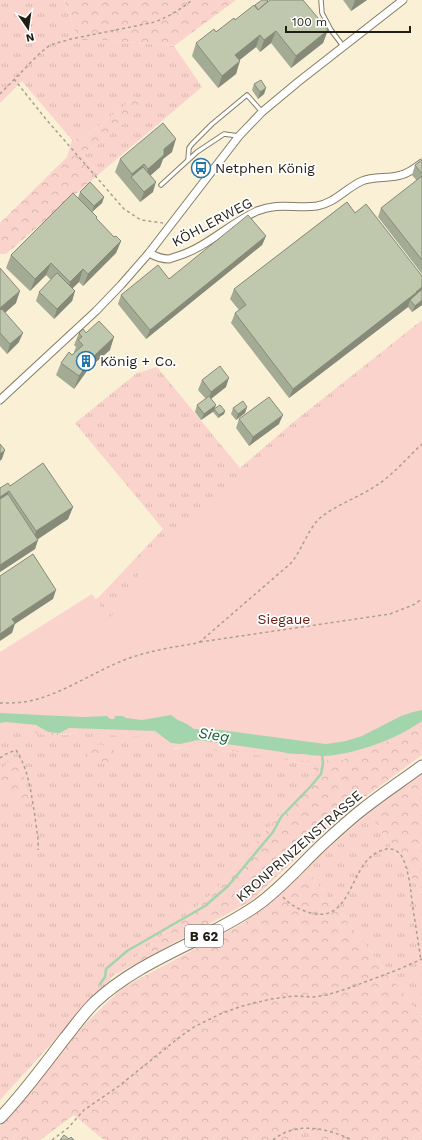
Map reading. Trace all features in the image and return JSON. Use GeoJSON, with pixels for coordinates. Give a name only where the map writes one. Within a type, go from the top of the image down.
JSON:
{"type":"FeatureCollection","features":[{"type":"Feature","properties":{"kind":"main road","name":"KRONPRINZENSTRASSE"},"geometry":{"type":"LineString","coordinates":[[0,1118],[12,1106],[93,1004],[106,992],[141,968],[214,931],[257,905],[363,809],[422,766]]}},
{"type":"Feature","properties":{"kind":"street"},"geometry":{"type":"LineString","coordinates":[[0,400],[96,311],[121,285],[149,253],[239,136],[262,112],[343,46],[403,0]]}},
{"type":"Feature","properties":{"kind":"street","name":"KÖHLERWEG"},"geometry":{"type":"LineString","coordinates":[[149,253],[157,258],[169,259],[187,253],[201,246],[257,211],[281,205],[306,206],[323,204],[332,201],[363,181],[372,178],[402,175],[411,171],[422,163]]}},
{"type":"Feature","properties":{"kind":"lane"},"geometry":{"type":"LineString","coordinates":[[321,0],[322,13],[331,30],[343,46]]}},
{"type":"Feature","properties":{"kind":"lane"},"geometry":{"type":"LineString","coordinates":[[188,160],[189,148],[192,144],[212,124],[247,95],[262,112]]}},
{"type":"Feature","properties":{"kind":"lane"},"geometry":{"type":"LineString","coordinates":[[161,185],[197,152],[224,134],[239,136]]}},
{"type":"Feature","properties":{"kind":"path"},"geometry":{"type":"LineString","coordinates":[[0,94],[38,55],[50,46],[71,39],[155,22],[168,17],[192,0]]}},
{"type":"Feature","properties":{"kind":"path"},"geometry":{"type":"LineString","coordinates":[[14,79],[50,124],[124,209],[142,220],[170,225]]}},
{"type":"Feature","properties":{"kind":"path"},"geometry":{"type":"LineString","coordinates":[[198,642],[295,559],[312,528],[321,518],[374,487],[422,444]]}},
{"type":"Feature","properties":{"kind":"path"},"geometry":{"type":"LineString","coordinates":[[0,702],[22,702],[33,700],[123,660],[149,651],[198,642],[390,614],[413,605],[422,599]]}},
{"type":"Feature","properties":{"kind":"path"},"geometry":{"type":"LineString","coordinates":[[0,758],[16,750],[22,759],[26,771],[39,842],[38,850]]}},
{"type":"Feature","properties":{"kind":"path"},"geometry":{"type":"LineString","coordinates":[[52,1140],[68,1128],[84,1110],[119,1086],[181,1036],[194,1027],[220,1014],[242,1006],[271,999],[294,996],[313,997],[327,995],[421,960],[408,876],[403,859],[395,850],[389,848],[368,858],[356,876],[345,900],[340,906],[331,912],[314,914],[295,908],[276,889]]}},
{"type":"Feature","properties":{"kind":"path"},"geometry":{"type":"LineString","coordinates":[[273,1140],[278,1136],[297,1128],[311,1128],[328,1131],[352,1140]]}},
{"type":"Feature","properties":{"kind":"green space"},"geometry":{"type":"Polygon","coordinates":[[[0,0],[64,0],[78,40],[99,40],[174,46],[202,87],[99,174],[83,155],[108,137],[136,96],[85,136],[72,140],[22,81],[0,103],[0,0]]]}},
{"type":"Feature","properties":{"kind":"green space"},"geometry":{"type":"Polygon","coordinates":[[[64,0],[236,0],[174,46],[99,40],[78,40],[64,0]]]}},
{"type":"Feature","properties":{"kind":"green space"},"geometry":{"type":"Polygon","coordinates":[[[136,96],[142,102],[142,108],[108,137],[83,155],[99,174],[6,254],[0,254],[0,223],[67,157],[72,140],[85,136],[136,96]]]}},
{"type":"Feature","properties":{"kind":"green space","name":"Siegaue"},"geometry":{"type":"Polygon","coordinates":[[[422,320],[422,704],[0,656],[99,597],[163,529],[75,423],[137,373],[157,367],[240,468],[296,420],[422,320]]]}},
{"type":"Feature","properties":{"kind":"green space","name":"Siegaue"},"geometry":{"type":"Polygon","coordinates":[[[422,322],[422,725],[374,747],[349,754],[344,760],[304,761],[226,749],[190,746],[171,747],[145,737],[0,730],[0,652],[92,594],[103,610],[111,617],[153,552],[246,469],[299,427],[340,390],[422,322]]]}},
{"type":"Feature","properties":{"kind":"green space"},"geometry":{"type":"Polygon","coordinates":[[[422,721],[422,755],[346,811],[251,901],[113,976],[213,893],[313,776],[314,769],[309,765],[283,759],[282,756],[268,757],[230,751],[185,747],[167,749],[156,744],[146,736],[87,732],[47,736],[30,731],[69,728],[422,721]]]}},
{"type":"Feature","properties":{"kind":"green space"},"geometry":{"type":"Polygon","coordinates":[[[0,729],[64,735],[87,732],[146,736],[175,749],[185,747],[282,756],[283,759],[309,765],[314,769],[313,776],[213,893],[113,976],[0,1100],[0,729]]]}},
{"type":"Feature","properties":{"kind":"green space"},"geometry":{"type":"Polygon","coordinates":[[[95,744],[112,749],[118,757],[108,762],[97,761],[89,758],[87,752],[88,747],[95,744]]]}},
{"type":"Feature","properties":{"kind":"green space"},"geometry":{"type":"Polygon","coordinates":[[[16,758],[19,760],[26,783],[29,803],[16,799],[7,794],[0,782],[0,775],[8,760],[16,758]]]}},
{"type":"Feature","properties":{"kind":"green space"},"geometry":{"type":"Polygon","coordinates":[[[422,774],[422,893],[369,813],[422,774]]]}},
{"type":"Feature","properties":{"kind":"green space"},"geometry":{"type":"Polygon","coordinates":[[[369,813],[422,893],[422,1017],[305,868],[369,813]]]}},
{"type":"Feature","properties":{"kind":"green space"},"geometry":{"type":"Polygon","coordinates":[[[305,868],[422,1017],[422,1140],[315,1140],[305,1127],[297,1140],[104,1140],[74,1115],[40,1140],[0,1140],[0,1126],[83,1026],[122,988],[245,922],[305,868]]]}},
{"type":"Feature","properties":{"kind":"green space"},"geometry":{"type":"Polygon","coordinates":[[[305,1127],[315,1140],[297,1140],[305,1127]]]}},
{"type":"Feature","properties":{"kind":"water","name":"Sieg"},"geometry":{"type":"Polygon","coordinates":[[[422,710],[422,721],[401,734],[363,749],[325,756],[290,754],[198,740],[180,744],[171,743],[155,731],[69,728],[60,733],[48,732],[36,725],[6,722],[0,723],[0,713],[83,717],[107,716],[110,719],[114,719],[115,716],[123,716],[126,718],[142,720],[171,715],[194,729],[221,730],[326,744],[346,741],[362,736],[401,716],[422,710]]]}},
{"type":"Feature","properties":{"kind":"building"},"geometry":{"type":"Polygon","coordinates":[[[262,0],[268,1],[258,10],[255,5],[262,0]]]}},
{"type":"Feature","properties":{"kind":"building"},"geometry":{"type":"Polygon","coordinates":[[[270,0],[303,0],[328,30],[296,56],[276,31],[264,40],[260,35],[235,55],[240,61],[222,76],[196,43],[214,29],[216,32],[234,18],[235,20],[254,5],[258,10],[270,0]]]}},
{"type":"Feature","properties":{"kind":"building"},"geometry":{"type":"Polygon","coordinates":[[[261,80],[266,88],[260,92],[254,84],[261,80]]]}},
{"type":"Feature","properties":{"kind":"building"},"geometry":{"type":"Polygon","coordinates":[[[163,123],[176,139],[164,149],[164,155],[148,169],[144,164],[132,174],[120,159],[163,123]]]}},
{"type":"Feature","properties":{"kind":"building"},"geometry":{"type":"Polygon","coordinates":[[[422,160],[422,174],[415,165],[422,160]]]}},
{"type":"Feature","properties":{"kind":"building"},"geometry":{"type":"Polygon","coordinates":[[[143,167],[156,182],[144,192],[131,177],[143,167]]]}},
{"type":"Feature","properties":{"kind":"building"},"geometry":{"type":"Polygon","coordinates":[[[422,176],[422,260],[381,208],[422,176]]]}},
{"type":"Feature","properties":{"kind":"building"},"geometry":{"type":"Polygon","coordinates":[[[90,182],[104,197],[94,206],[80,192],[90,182]]]}},
{"type":"Feature","properties":{"kind":"building"},"geometry":{"type":"Polygon","coordinates":[[[73,193],[114,237],[116,236],[121,241],[88,274],[83,269],[70,282],[51,263],[35,279],[11,255],[73,193]]]}},
{"type":"Feature","properties":{"kind":"building"},"geometry":{"type":"Polygon","coordinates":[[[347,202],[355,213],[366,204],[422,276],[422,287],[293,389],[235,313],[246,305],[234,289],[347,202]]]}},
{"type":"Feature","properties":{"kind":"building"},"geometry":{"type":"Polygon","coordinates":[[[248,215],[266,236],[150,330],[121,295],[158,265],[169,279],[248,215]]]}},
{"type":"Feature","properties":{"kind":"building"},"geometry":{"type":"Polygon","coordinates":[[[0,268],[20,291],[0,308],[0,268]]]}},
{"type":"Feature","properties":{"kind":"building"},"geometry":{"type":"Polygon","coordinates":[[[57,273],[75,291],[57,309],[39,292],[57,273]]]}},
{"type":"Feature","properties":{"kind":"building"},"geometry":{"type":"Polygon","coordinates":[[[422,289],[422,300],[415,306],[410,300],[422,289]]]}},
{"type":"Feature","properties":{"kind":"building"},"geometry":{"type":"Polygon","coordinates":[[[2,309],[23,333],[10,344],[0,333],[0,310],[2,309]]]}},
{"type":"Feature","properties":{"kind":"building"},"geometry":{"type":"Polygon","coordinates":[[[99,321],[114,337],[94,356],[79,376],[61,363],[69,352],[72,355],[83,345],[78,340],[82,337],[79,333],[83,329],[86,333],[99,321]]]}},
{"type":"Feature","properties":{"kind":"building"},"geometry":{"type":"Polygon","coordinates":[[[220,366],[229,378],[211,392],[202,380],[220,366]]]}},
{"type":"Feature","properties":{"kind":"building"},"geometry":{"type":"Polygon","coordinates":[[[209,396],[216,405],[204,414],[197,405],[209,396]]]}},
{"type":"Feature","properties":{"kind":"building"},"geometry":{"type":"Polygon","coordinates":[[[269,397],[283,415],[253,437],[239,419],[269,397]]]}},
{"type":"Feature","properties":{"kind":"building"},"geometry":{"type":"Polygon","coordinates":[[[243,401],[247,407],[238,414],[233,408],[243,401]]]}},
{"type":"Feature","properties":{"kind":"building"},"geometry":{"type":"Polygon","coordinates":[[[220,405],[225,411],[219,415],[214,409],[220,405]]]}},
{"type":"Feature","properties":{"kind":"building"},"geometry":{"type":"Polygon","coordinates":[[[0,444],[5,450],[0,454],[0,444]]]}},
{"type":"Feature","properties":{"kind":"building"},"geometry":{"type":"Polygon","coordinates":[[[43,463],[73,507],[36,531],[9,491],[0,497],[0,488],[8,483],[10,486],[43,463]]]}},
{"type":"Feature","properties":{"kind":"building"},"geometry":{"type":"Polygon","coordinates":[[[8,494],[38,540],[0,565],[0,499],[8,494]]]}},
{"type":"Feature","properties":{"kind":"building"},"geometry":{"type":"Polygon","coordinates":[[[33,554],[56,590],[12,619],[15,623],[0,634],[0,576],[33,554]]]}},
{"type":"Feature","properties":{"kind":"building"},"geometry":{"type":"Polygon","coordinates":[[[64,1135],[69,1139],[71,1137],[74,1140],[60,1140],[64,1135]]]}},
{"type":"Feature","properties":{"kind":"waterway"},"geometry":{"type":"LineString","coordinates":[[100,984],[105,977],[106,969],[127,951],[205,906],[228,886],[273,832],[281,817],[321,774],[323,763],[322,754]]}},
{"type":"Feature","properties":{"kind":"place","name":"Netphen König"},"geometry":{"type":"Point","coordinates":[201,168]}},
{"type":"Feature","properties":{"kind":"place","name":"König + Co."},"geometry":{"type":"Point","coordinates":[86,361]}}]}
